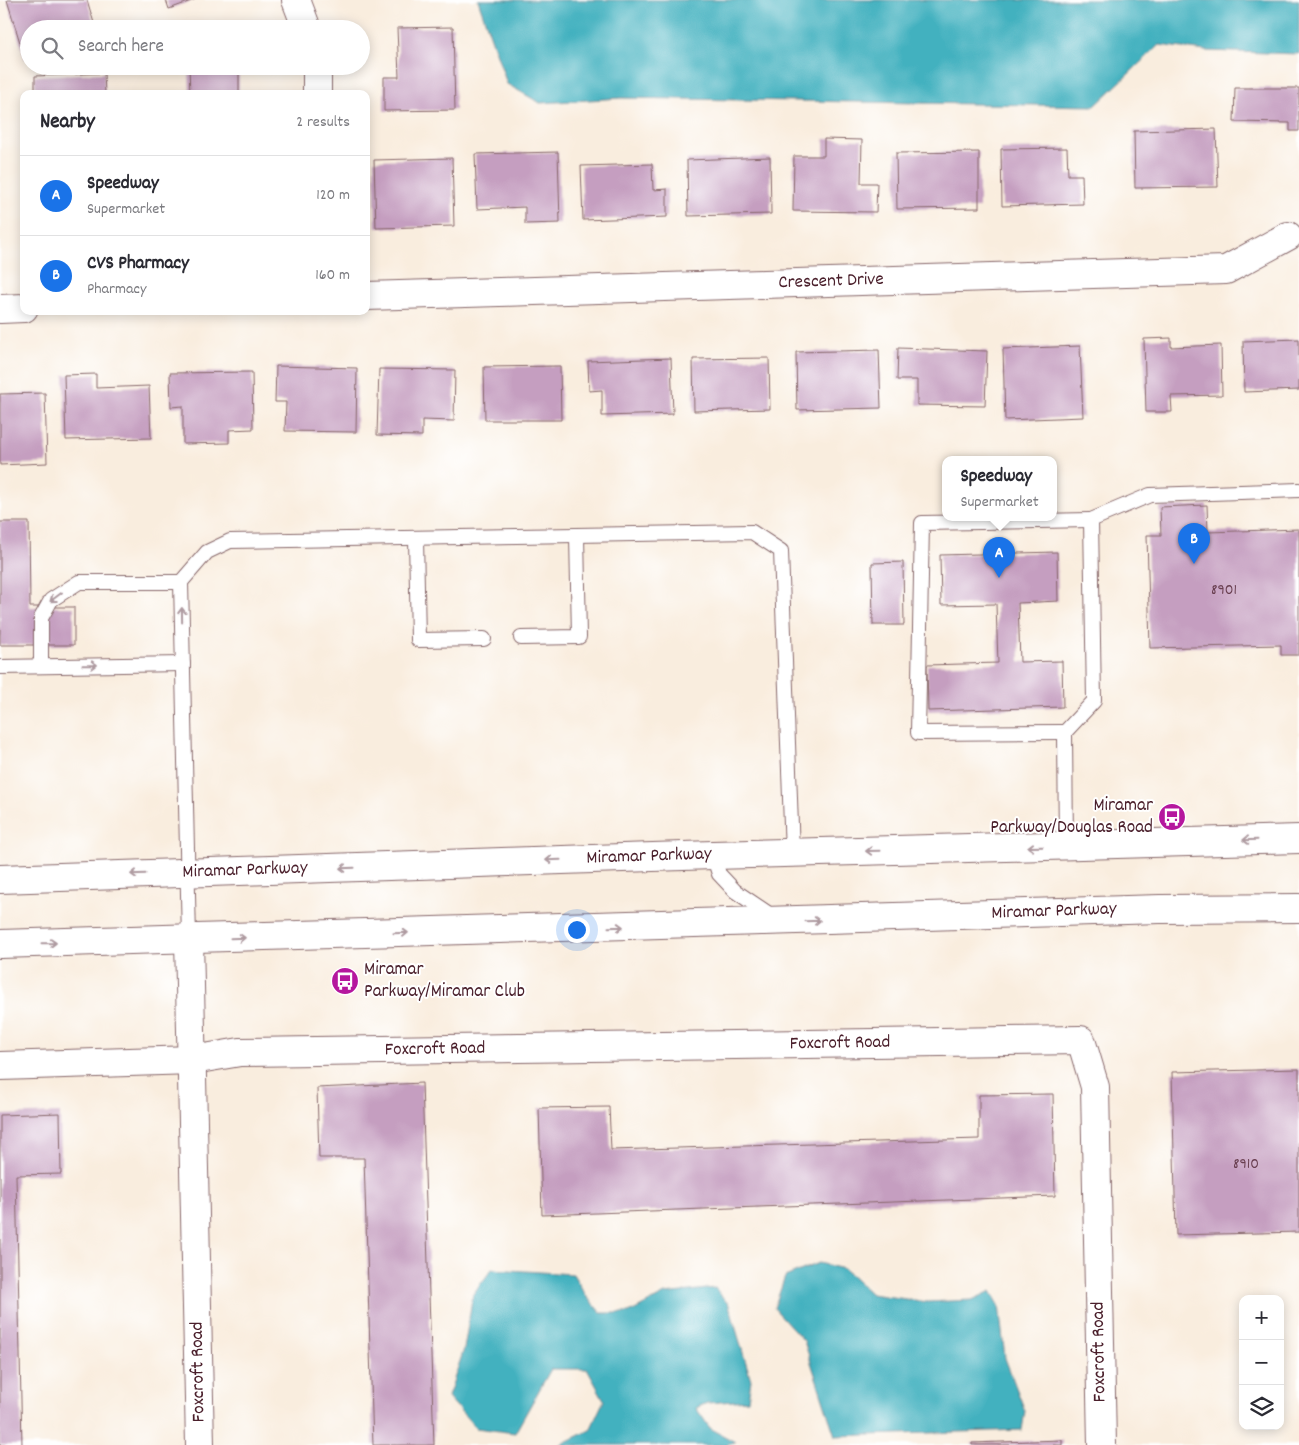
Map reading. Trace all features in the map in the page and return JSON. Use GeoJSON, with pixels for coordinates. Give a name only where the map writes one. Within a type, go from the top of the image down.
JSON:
{"type":"FeatureCollection","features":[{"type":"Feature","properties":{"kind":"street"},"geometry":{"type":"LineString","coordinates":[[296,0],[304,20]]}},
{"type":"Feature","properties":{"kind":"street"},"geometry":{"type":"LineString","coordinates":[[317,75],[317,90]]}},
{"type":"Feature","properties":{"kind":"street","name":"Crescent Drive"},"geometry":{"type":"LineString","coordinates":[[370,296],[1226,270],[1288,236]]}},
{"type":"Feature","properties":{"kind":"street"},"geometry":{"type":"LineString","coordinates":[[0,309],[20,308]]}},
{"type":"Feature","properties":{"kind":"street","name":"Miramar Parkway"},"geometry":{"type":"LineString","coordinates":[[0,879],[713,854],[1299,839]]}},
{"type":"Feature","properties":{"kind":"street","name":"Miramar Parkway"},"geometry":{"type":"LineString","coordinates":[[0,944],[780,922],[1160,909],[1299,908]]}},
{"type":"Feature","properties":{"kind":"street","name":"Foxcroft Road"},"geometry":{"type":"LineString","coordinates":[[190,939],[200,1445]]}},
{"type":"Feature","properties":{"kind":"street","name":"Foxcroft Road"},"geometry":{"type":"LineString","coordinates":[[0,1066],[193,1060],[240,1052],[1081,1040],[1095,1086],[1102,1445]]}},
{"type":"Feature","properties":{"kind":"lane"},"geometry":{"type":"LineString","coordinates":[[1057,521],[1091,520],[1150,495],[1299,490]]}},
{"type":"Feature","properties":{"kind":"lane"},"geometry":{"type":"LineString","coordinates":[[1066,846],[1065,732],[1094,700],[1091,520]]}},
{"type":"Feature","properties":{"kind":"lane"},"geometry":{"type":"LineString","coordinates":[[1035,521],[922,523],[918,734],[1065,732]]}},
{"type":"Feature","properties":{"kind":"lane"},"geometry":{"type":"LineString","coordinates":[[190,939],[181,582],[207,552],[230,542],[752,532],[782,551],[792,853]]}},
{"type":"Feature","properties":{"kind":"lane"},"geometry":{"type":"LineString","coordinates":[[521,638],[579,637],[577,535]]}},
{"type":"Feature","properties":{"kind":"lane"},"geometry":{"type":"LineString","coordinates":[[416,538],[418,640],[484,639]]}},
{"type":"Feature","properties":{"kind":"lane"},"geometry":{"type":"LineString","coordinates":[[41,666],[41,618],[51,600],[79,582],[181,582]]}},
{"type":"Feature","properties":{"kind":"lane"},"geometry":{"type":"LineString","coordinates":[[0,667],[183,664]]}},
{"type":"Feature","properties":{"kind":"lane"},"geometry":{"type":"LineString","coordinates":[[713,854],[719,874],[735,891],[780,922]]}},
{"type":"Feature","properties":{"kind":"water"},"geometry":{"type":"Polygon","coordinates":[[[478,0],[1299,0],[1299,54],[1206,51],[1159,45],[1095,106],[621,98],[540,103],[507,84],[478,0]]]}},
{"type":"Feature","properties":{"kind":"water"},"geometry":{"type":"Polygon","coordinates":[[[819,1263],[844,1269],[871,1294],[927,1302],[972,1300],[991,1291],[999,1305],[1005,1358],[1025,1411],[1022,1430],[835,1436],[804,1341],[774,1308],[785,1277],[819,1263]]]}},
{"type":"Feature","properties":{"kind":"water"},"geometry":{"type":"Polygon","coordinates":[[[492,1269],[573,1274],[587,1297],[601,1313],[629,1313],[665,1294],[715,1288],[729,1305],[751,1380],[748,1400],[707,1403],[696,1408],[710,1428],[735,1442],[724,1445],[559,1445],[590,1430],[604,1400],[587,1369],[551,1369],[515,1433],[476,1428],[448,1397],[464,1349],[473,1294],[492,1269]]]}},
{"type":"Feature","properties":{"kind":"building"},"geometry":{"type":"Polygon","coordinates":[[[7,0],[87,0],[93,20],[20,20],[20,43],[7,0]]]}},
{"type":"Feature","properties":{"kind":"building"},"geometry":{"type":"Polygon","coordinates":[[[166,0],[194,0],[169,9],[166,0]]]}},
{"type":"Feature","properties":{"kind":"building"},"geometry":{"type":"Polygon","coordinates":[[[453,27],[455,110],[384,111],[384,77],[399,77],[397,28],[453,27]]]}},
{"type":"Feature","properties":{"kind":"building"},"geometry":{"type":"Polygon","coordinates":[[[104,75],[105,90],[35,90],[35,76],[104,75]]]}},
{"type":"Feature","properties":{"kind":"building"},"geometry":{"type":"Polygon","coordinates":[[[189,75],[239,75],[239,90],[190,90],[189,75]]]}},
{"type":"Feature","properties":{"kind":"building"},"geometry":{"type":"Polygon","coordinates":[[[1235,88],[1299,88],[1299,131],[1290,131],[1290,123],[1234,122],[1235,88]]]}},
{"type":"Feature","properties":{"kind":"building"},"geometry":{"type":"Polygon","coordinates":[[[1216,129],[1218,187],[1135,188],[1134,131],[1216,129]]]}},
{"type":"Feature","properties":{"kind":"building"},"geometry":{"type":"Polygon","coordinates":[[[824,139],[862,140],[861,183],[877,183],[876,212],[793,211],[794,156],[824,156],[824,139]]]}},
{"type":"Feature","properties":{"kind":"building"},"geometry":{"type":"Polygon","coordinates":[[[1067,148],[1068,175],[1082,175],[1083,204],[1002,206],[1001,149],[1067,148]]]}},
{"type":"Feature","properties":{"kind":"building"},"geometry":{"type":"Polygon","coordinates":[[[558,152],[560,223],[525,224],[525,207],[477,209],[475,154],[558,152]]]}},
{"type":"Feature","properties":{"kind":"building"},"geometry":{"type":"Polygon","coordinates":[[[979,152],[979,208],[897,209],[896,153],[979,152]]]}},
{"type":"Feature","properties":{"kind":"building"},"geometry":{"type":"Polygon","coordinates":[[[770,157],[771,214],[688,216],[687,160],[770,157]]]}},
{"type":"Feature","properties":{"kind":"building"},"geometry":{"type":"Polygon","coordinates":[[[452,158],[454,226],[376,228],[374,160],[452,158]]]}},
{"type":"Feature","properties":{"kind":"building"},"geometry":{"type":"Polygon","coordinates":[[[652,164],[653,190],[667,189],[667,217],[583,220],[581,166],[652,164]]]}},
{"type":"Feature","properties":{"kind":"building"},"geometry":{"type":"Polygon","coordinates":[[[1171,338],[1171,347],[1221,345],[1222,395],[1171,396],[1172,412],[1146,412],[1144,339],[1171,338]]]}},
{"type":"Feature","properties":{"kind":"building"},"geometry":{"type":"Polygon","coordinates":[[[1299,339],[1299,390],[1244,392],[1243,341],[1299,339]]]}},
{"type":"Feature","properties":{"kind":"building"},"geometry":{"type":"Polygon","coordinates":[[[1080,346],[1083,417],[1005,420],[1003,349],[1080,346]]]}},
{"type":"Feature","properties":{"kind":"building"},"geometry":{"type":"Polygon","coordinates":[[[898,348],[987,351],[985,406],[917,405],[917,380],[897,380],[898,348]]]}},
{"type":"Feature","properties":{"kind":"building"},"geometry":{"type":"Polygon","coordinates":[[[879,350],[881,408],[797,410],[796,352],[879,350]]]}},
{"type":"Feature","properties":{"kind":"building"},"geometry":{"type":"Polygon","coordinates":[[[671,358],[673,414],[602,416],[602,390],[589,391],[588,361],[671,358]]]}},
{"type":"Feature","properties":{"kind":"building"},"geometry":{"type":"Polygon","coordinates":[[[769,358],[770,409],[694,411],[693,359],[769,358]]]}},
{"type":"Feature","properties":{"kind":"building"},"geometry":{"type":"Polygon","coordinates":[[[276,366],[357,368],[356,432],[285,431],[286,402],[275,402],[276,366]]]}},
{"type":"Feature","properties":{"kind":"building"},"geometry":{"type":"Polygon","coordinates":[[[560,366],[561,420],[485,420],[484,367],[560,366]]]}},
{"type":"Feature","properties":{"kind":"building"},"geometry":{"type":"Polygon","coordinates":[[[379,369],[455,370],[454,421],[422,420],[422,436],[377,435],[379,369]]]}},
{"type":"Feature","properties":{"kind":"building"},"geometry":{"type":"Polygon","coordinates":[[[252,372],[253,429],[229,430],[229,443],[183,444],[183,406],[171,407],[170,373],[252,372]]]}},
{"type":"Feature","properties":{"kind":"building"},"geometry":{"type":"Polygon","coordinates":[[[96,374],[96,388],[149,386],[151,438],[66,440],[64,375],[96,374]]]}},
{"type":"Feature","properties":{"kind":"building"},"geometry":{"type":"Polygon","coordinates":[[[45,393],[47,463],[0,465],[0,394],[45,393]]]}},
{"type":"Feature","properties":{"kind":"building"},"geometry":{"type":"Polygon","coordinates":[[[1207,505],[1208,532],[1299,529],[1299,655],[1281,655],[1281,645],[1150,648],[1147,535],[1161,535],[1160,507],[1207,505]]]}},
{"type":"Feature","properties":{"kind":"building"},"geometry":{"type":"Polygon","coordinates":[[[0,522],[29,522],[30,607],[74,607],[74,645],[0,645],[0,522]]]}},
{"type":"Feature","properties":{"kind":"building"},"geometry":{"type":"Polygon","coordinates":[[[1057,552],[1058,601],[1018,603],[1020,662],[1062,661],[1063,707],[928,711],[927,665],[998,663],[996,604],[941,605],[940,555],[1057,552]]]}},
{"type":"Feature","properties":{"kind":"building"},"geometry":{"type":"Polygon","coordinates":[[[903,562],[904,625],[873,625],[872,563],[903,562]]]}},
{"type":"Feature","properties":{"kind":"building"},"geometry":{"type":"Polygon","coordinates":[[[1299,1069],[1299,1232],[1176,1235],[1172,1072],[1299,1069]]]}},
{"type":"Feature","properties":{"kind":"building"},"geometry":{"type":"Polygon","coordinates":[[[422,1083],[434,1445],[373,1445],[364,1158],[319,1158],[317,1088],[422,1083]]]}},
{"type":"Feature","properties":{"kind":"building"},"geometry":{"type":"Polygon","coordinates":[[[1053,1094],[1055,1196],[542,1215],[539,1108],[609,1107],[611,1150],[979,1139],[979,1095],[1053,1094]]]}},
{"type":"Feature","properties":{"kind":"building"},"geometry":{"type":"Polygon","coordinates":[[[60,1113],[61,1174],[16,1175],[22,1445],[0,1445],[0,1115],[60,1113]]]}},
{"type":"Feature","properties":{"kind":"building"},"geometry":{"type":"Polygon","coordinates":[[[1062,1440],[1062,1445],[972,1445],[972,1443],[1062,1440]]]}},
{"type":"Feature","properties":{"kind":"place","name":"CVS Pharmacy"},"geometry":{"type":"Point","coordinates":[1194,564]}},
{"type":"Feature","properties":{"kind":"place","name":"Speedway"},"geometry":{"type":"Point","coordinates":[999,578]}},
{"type":"Feature","properties":{"kind":"place","name":"Miramar Parkway/Douglas Road"},"geometry":{"type":"Point","coordinates":[1172,817]}},
{"type":"Feature","properties":{"kind":"place","name":"Miramar Parkway/Miramar Club"},"geometry":{"type":"Point","coordinates":[345,981]}}]}
